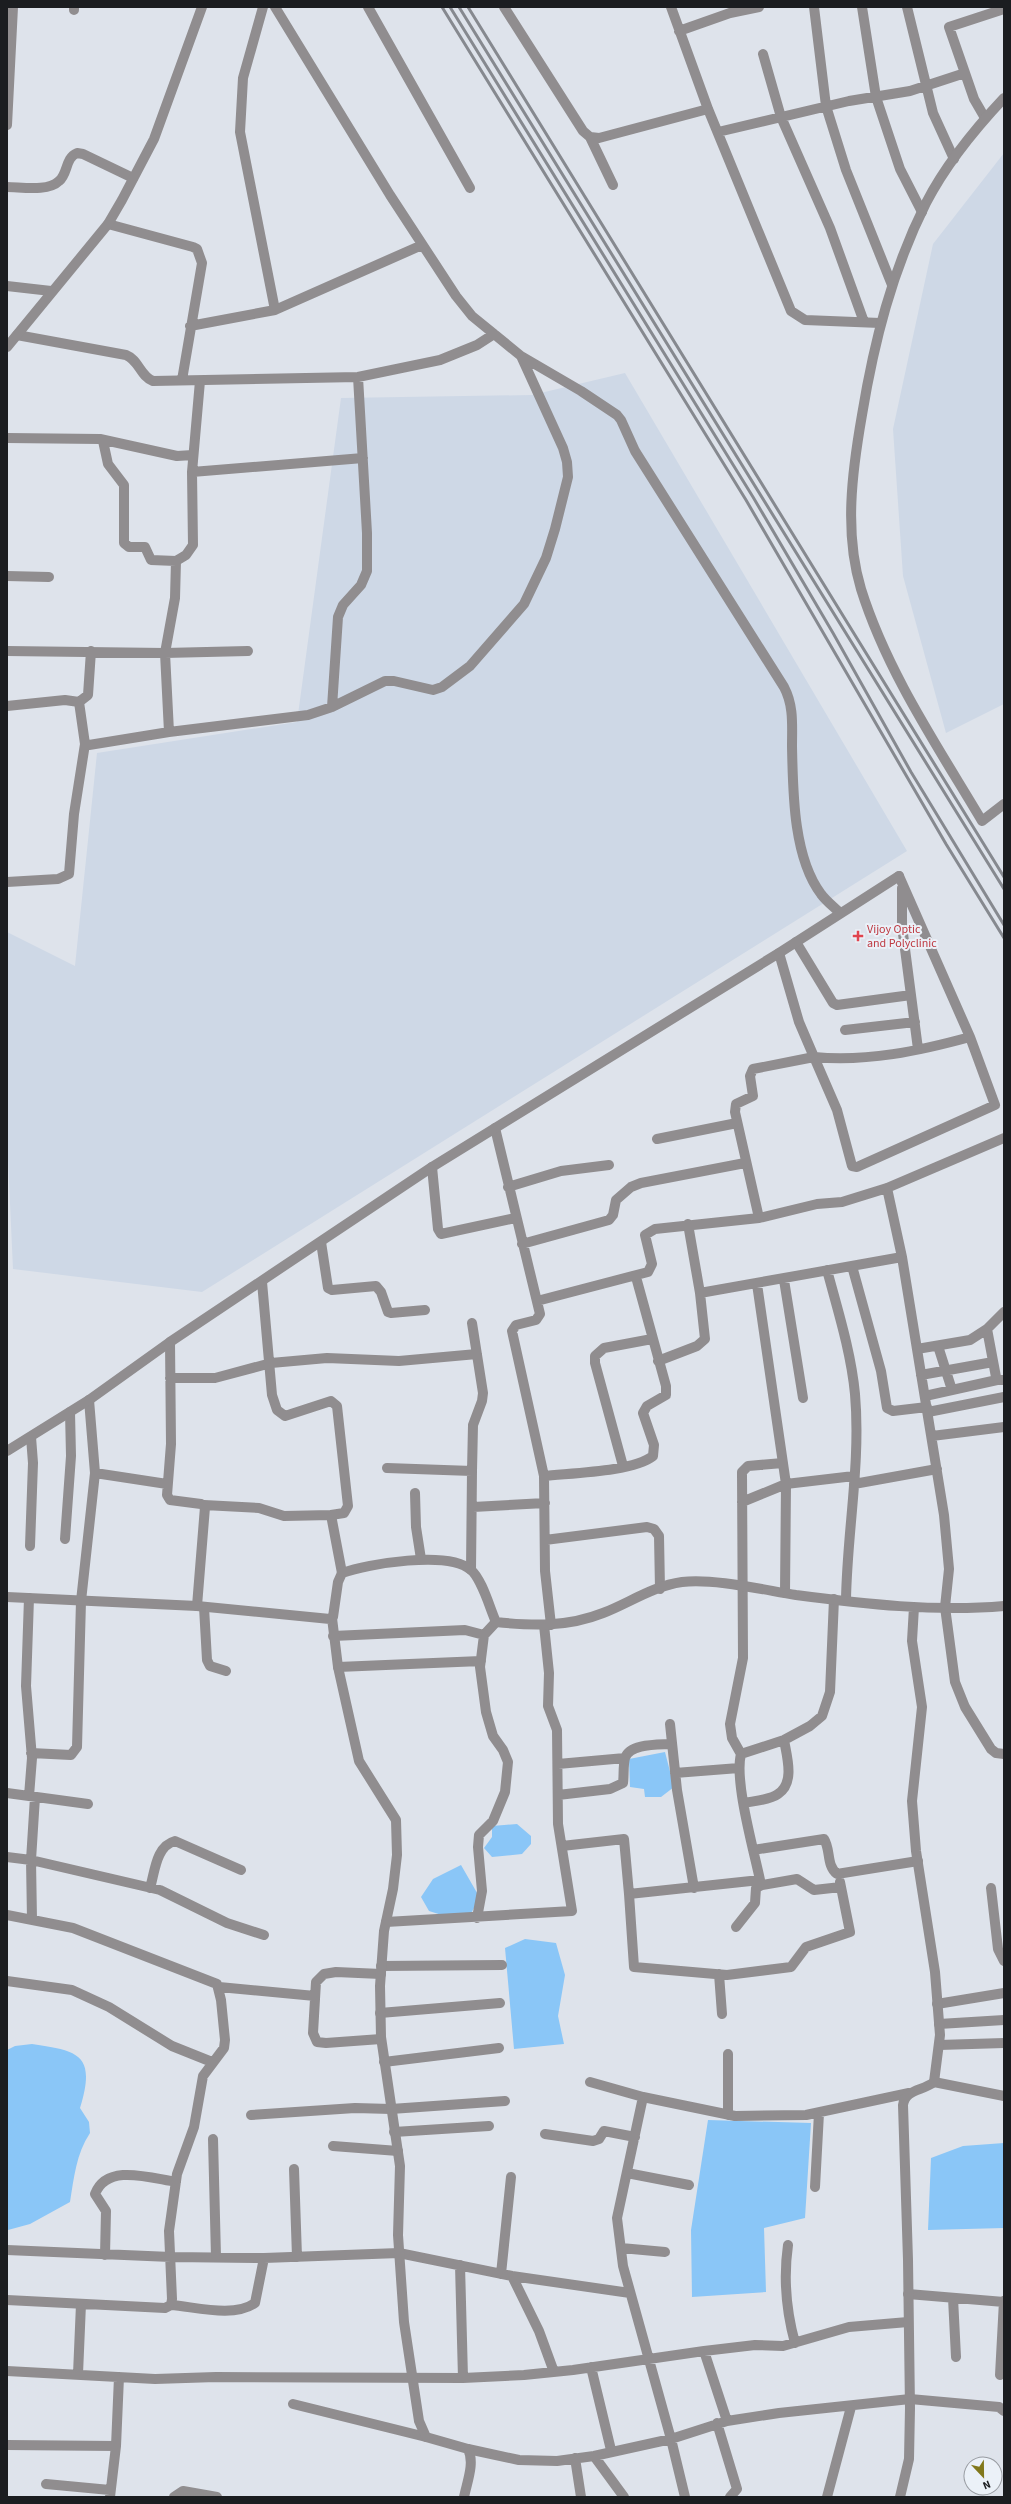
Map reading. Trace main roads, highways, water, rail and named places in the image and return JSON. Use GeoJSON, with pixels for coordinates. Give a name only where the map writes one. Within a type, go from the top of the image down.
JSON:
{"type":"FeatureCollection","features":[{"type":"Feature","properties":{"kind":"water"},"geometry":{"type":"Polygon","coordinates":[[[665,1752],[674,1787],[661,1797],[645,1797],[644,1789],[630,1787],[629,1759],[665,1752]]]}},
{"type":"Feature","properties":{"kind":"water"},"geometry":{"type":"Polygon","coordinates":[[[517,1824],[531,1836],[531,1844],[522,1854],[492,1857],[484,1848],[492,1837],[492,1826],[517,1824]]]}},
{"type":"Feature","properties":{"kind":"water"},"geometry":{"type":"Polygon","coordinates":[[[461,1865],[480,1898],[470,1915],[448,1917],[429,1911],[421,1897],[433,1879],[461,1865]]]}},
{"type":"Feature","properties":{"kind":"water"},"geometry":{"type":"Polygon","coordinates":[[[525,1939],[556,1943],[565,1975],[558,2016],[564,2044],[514,2049],[505,1948],[525,1939]]]}},
{"type":"Feature","properties":{"kind":"water"},"geometry":{"type":"Polygon","coordinates":[[[32,2044],[72,2053],[80,2059],[84,2066],[86,2077],[80,2108],[89,2122],[90,2133],[85,2141],[74,2175],[70,2202],[30,2224],[8,2230],[7,2050],[15,2046],[32,2044]]]}},
{"type":"Feature","properties":{"kind":"water"},"geometry":{"type":"Polygon","coordinates":[[[708,2120],[811,2123],[805,2218],[764,2228],[766,2292],[692,2297],[691,2230],[708,2120]]]}},
{"type":"Feature","properties":{"kind":"water"},"geometry":{"type":"Polygon","coordinates":[[[1004,2143],[1004,2228],[928,2230],[931,2158],[963,2146],[1004,2143]]]}},
{"type":"Feature","properties":{"kind":"railway"},"geometry":{"type":"LineString","coordinates":[[442,7],[746,500],[946,844],[1004,938]]}},
{"type":"Feature","properties":{"kind":"railway"},"geometry":{"type":"LineString","coordinates":[[450,7],[753,497],[833,633],[911,772],[1004,925]]}},
{"type":"Feature","properties":{"kind":"railway"},"geometry":{"type":"LineString","coordinates":[[459,7],[1004,889]]}},
{"type":"Feature","properties":{"kind":"railway"},"geometry":{"type":"LineString","coordinates":[[468,7],[1004,877]]}},
{"type":"Feature","properties":{"kind":"place","name":"Vijoy Optic and Polyclinic"},"geometry":{"type":"Point","coordinates":[858,936]}}]}
